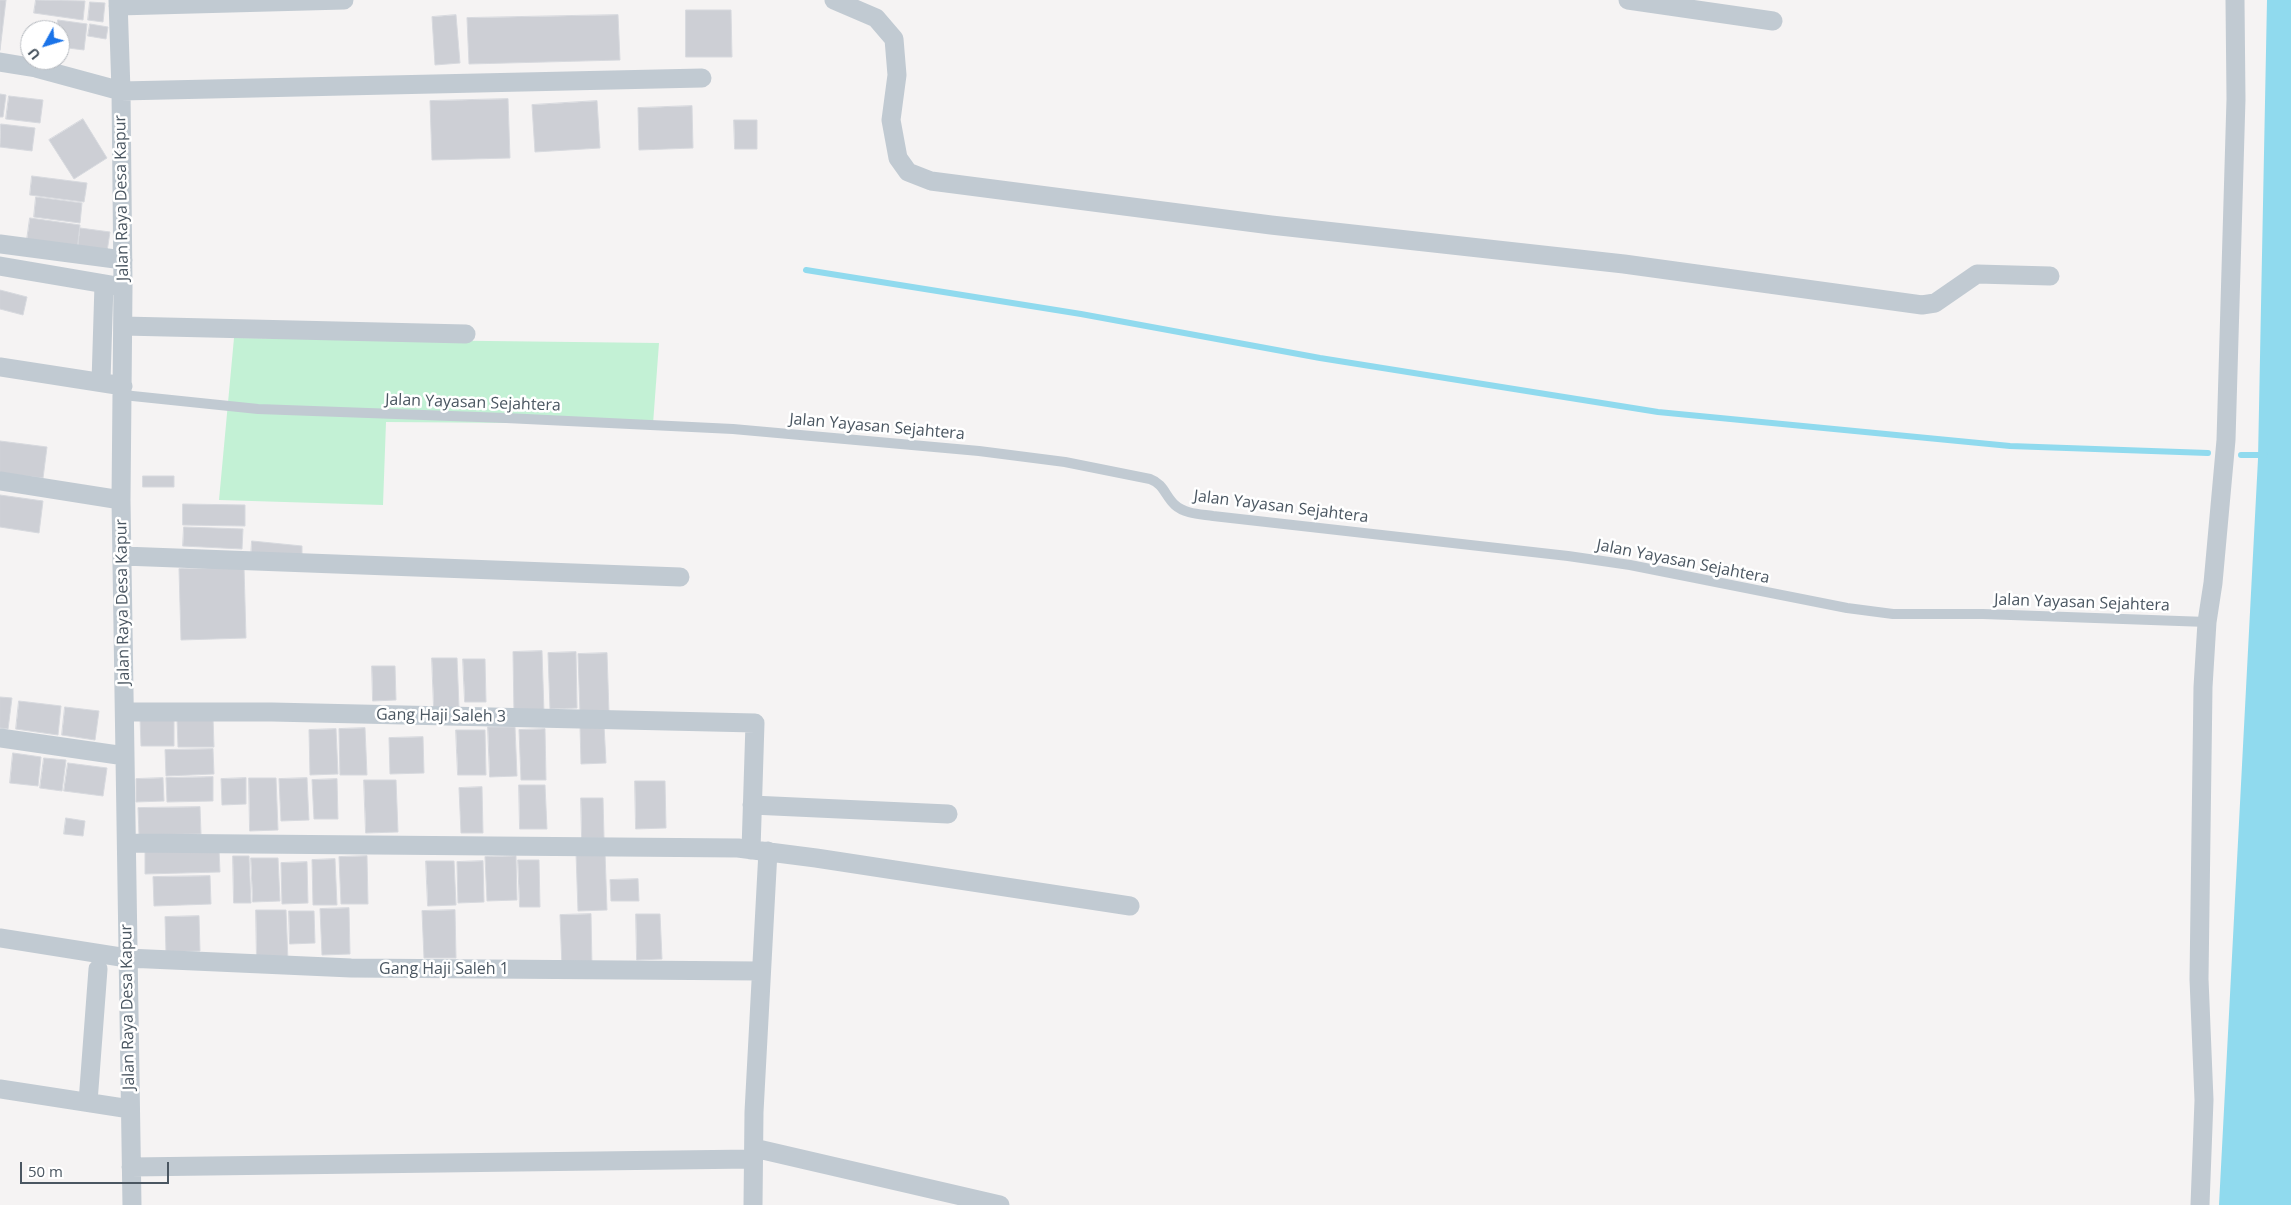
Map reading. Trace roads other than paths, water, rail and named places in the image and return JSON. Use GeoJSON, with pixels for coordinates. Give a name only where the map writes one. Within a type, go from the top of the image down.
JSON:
{"type":"FeatureCollection","features":[{"type":"Feature","properties":{"kind":"street"},"geometry":{"type":"LineString","coordinates":[[118,3],[344,0]]}},
{"type":"Feature","properties":{"kind":"street"},"geometry":{"type":"LineString","coordinates":[[834,0],[876,18],[894,39],[897,75],[891,120],[898,158],[908,172],[931,181],[1290,227],[1653,268],[1922,305],[1939,301],[1977,274],[2050,276]]}},
{"type":"Feature","properties":{"kind":"street"},"geometry":{"type":"LineString","coordinates":[[1628,0],[1773,21]]}},
{"type":"Feature","properties":{"kind":"street"},"geometry":{"type":"LineString","coordinates":[[2200,1205],[2204,1100],[2199,979],[2203,687],[2207,622],[2213,583],[2226,440],[2236,99],[2235,0]]}},
{"type":"Feature","properties":{"kind":"street","name":"Jalan Raya Desa Kapur"},"geometry":{"type":"LineString","coordinates":[[118,3],[123,260],[121,500],[126,712],[127,958],[132,1205]]}},
{"type":"Feature","properties":{"kind":"street"},"geometry":{"type":"LineString","coordinates":[[0,62],[36,68],[121,91],[702,78]]}},
{"type":"Feature","properties":{"kind":"street"},"geometry":{"type":"LineString","coordinates":[[0,244],[123,260]]}},
{"type":"Feature","properties":{"kind":"street"},"geometry":{"type":"LineString","coordinates":[[0,266],[123,288]]}},
{"type":"Feature","properties":{"kind":"street"},"geometry":{"type":"LineString","coordinates":[[101,382],[104,284]]}},
{"type":"Feature","properties":{"kind":"street"},"geometry":{"type":"LineString","coordinates":[[123,326],[466,334]]}},
{"type":"Feature","properties":{"kind":"street"},"geometry":{"type":"LineString","coordinates":[[0,367],[101,382],[123,390]]}},
{"type":"Feature","properties":{"kind":"street"},"geometry":{"type":"LineString","coordinates":[[0,482],[121,500]]}},
{"type":"Feature","properties":{"kind":"street"},"geometry":{"type":"LineString","coordinates":[[122,556],[680,577]]}},
{"type":"Feature","properties":{"kind":"street","name":"Gang Haji Saleh 3"},"geometry":{"type":"LineString","coordinates":[[126,712],[281,712],[755,723],[752,805]]}},
{"type":"Feature","properties":{"kind":"street"},"geometry":{"type":"LineString","coordinates":[[0,738],[125,756]]}},
{"type":"Feature","properties":{"kind":"street"},"geometry":{"type":"LineString","coordinates":[[753,1205],[753,1153],[760,971],[759,851],[752,805],[948,814]]}},
{"type":"Feature","properties":{"kind":"street"},"geometry":{"type":"LineString","coordinates":[[127,842],[635,846],[759,851],[1130,906]]}},
{"type":"Feature","properties":{"kind":"street","name":"Gang Haji Saleh 1"},"geometry":{"type":"LineString","coordinates":[[0,938],[127,958],[351,968],[760,971]]}},
{"type":"Feature","properties":{"kind":"street"},"geometry":{"type":"LineString","coordinates":[[88,1102],[98,969]]}},
{"type":"Feature","properties":{"kind":"street"},"geometry":{"type":"LineString","coordinates":[[0,1089],[130,1109]]}},
{"type":"Feature","properties":{"kind":"street"},"geometry":{"type":"LineString","coordinates":[[131,1168],[753,1153],[1000,1205]]}},
{"type":"Feature","properties":{"kind":"lane","name":"Jalan Yayasan Sejahtera"},"geometry":{"type":"LineString","coordinates":[[123,390],[258,409],[506,418],[734,430],[979,451],[1065,462],[1150,479],[1161,486],[1176,506],[1188,512],[1630,565],[1847,608],[1892,614],[1983,614],[2207,622]]}},
{"type":"Feature","properties":{"kind":"water"},"geometry":{"type":"Polygon","coordinates":[[[2267,0],[2291,0],[2291,1205],[2219,1205],[2258,459],[2267,0]]]}},
{"type":"Feature","properties":{"kind":"waterway"},"geometry":{"type":"LineString","coordinates":[[806,270],[1081,314],[1320,358],[1658,412],[2010,446],[2208,453]]}},
{"type":"Feature","properties":{"kind":"waterway"},"geometry":{"type":"LineString","coordinates":[[2241,455],[2265,455]]}}]}
